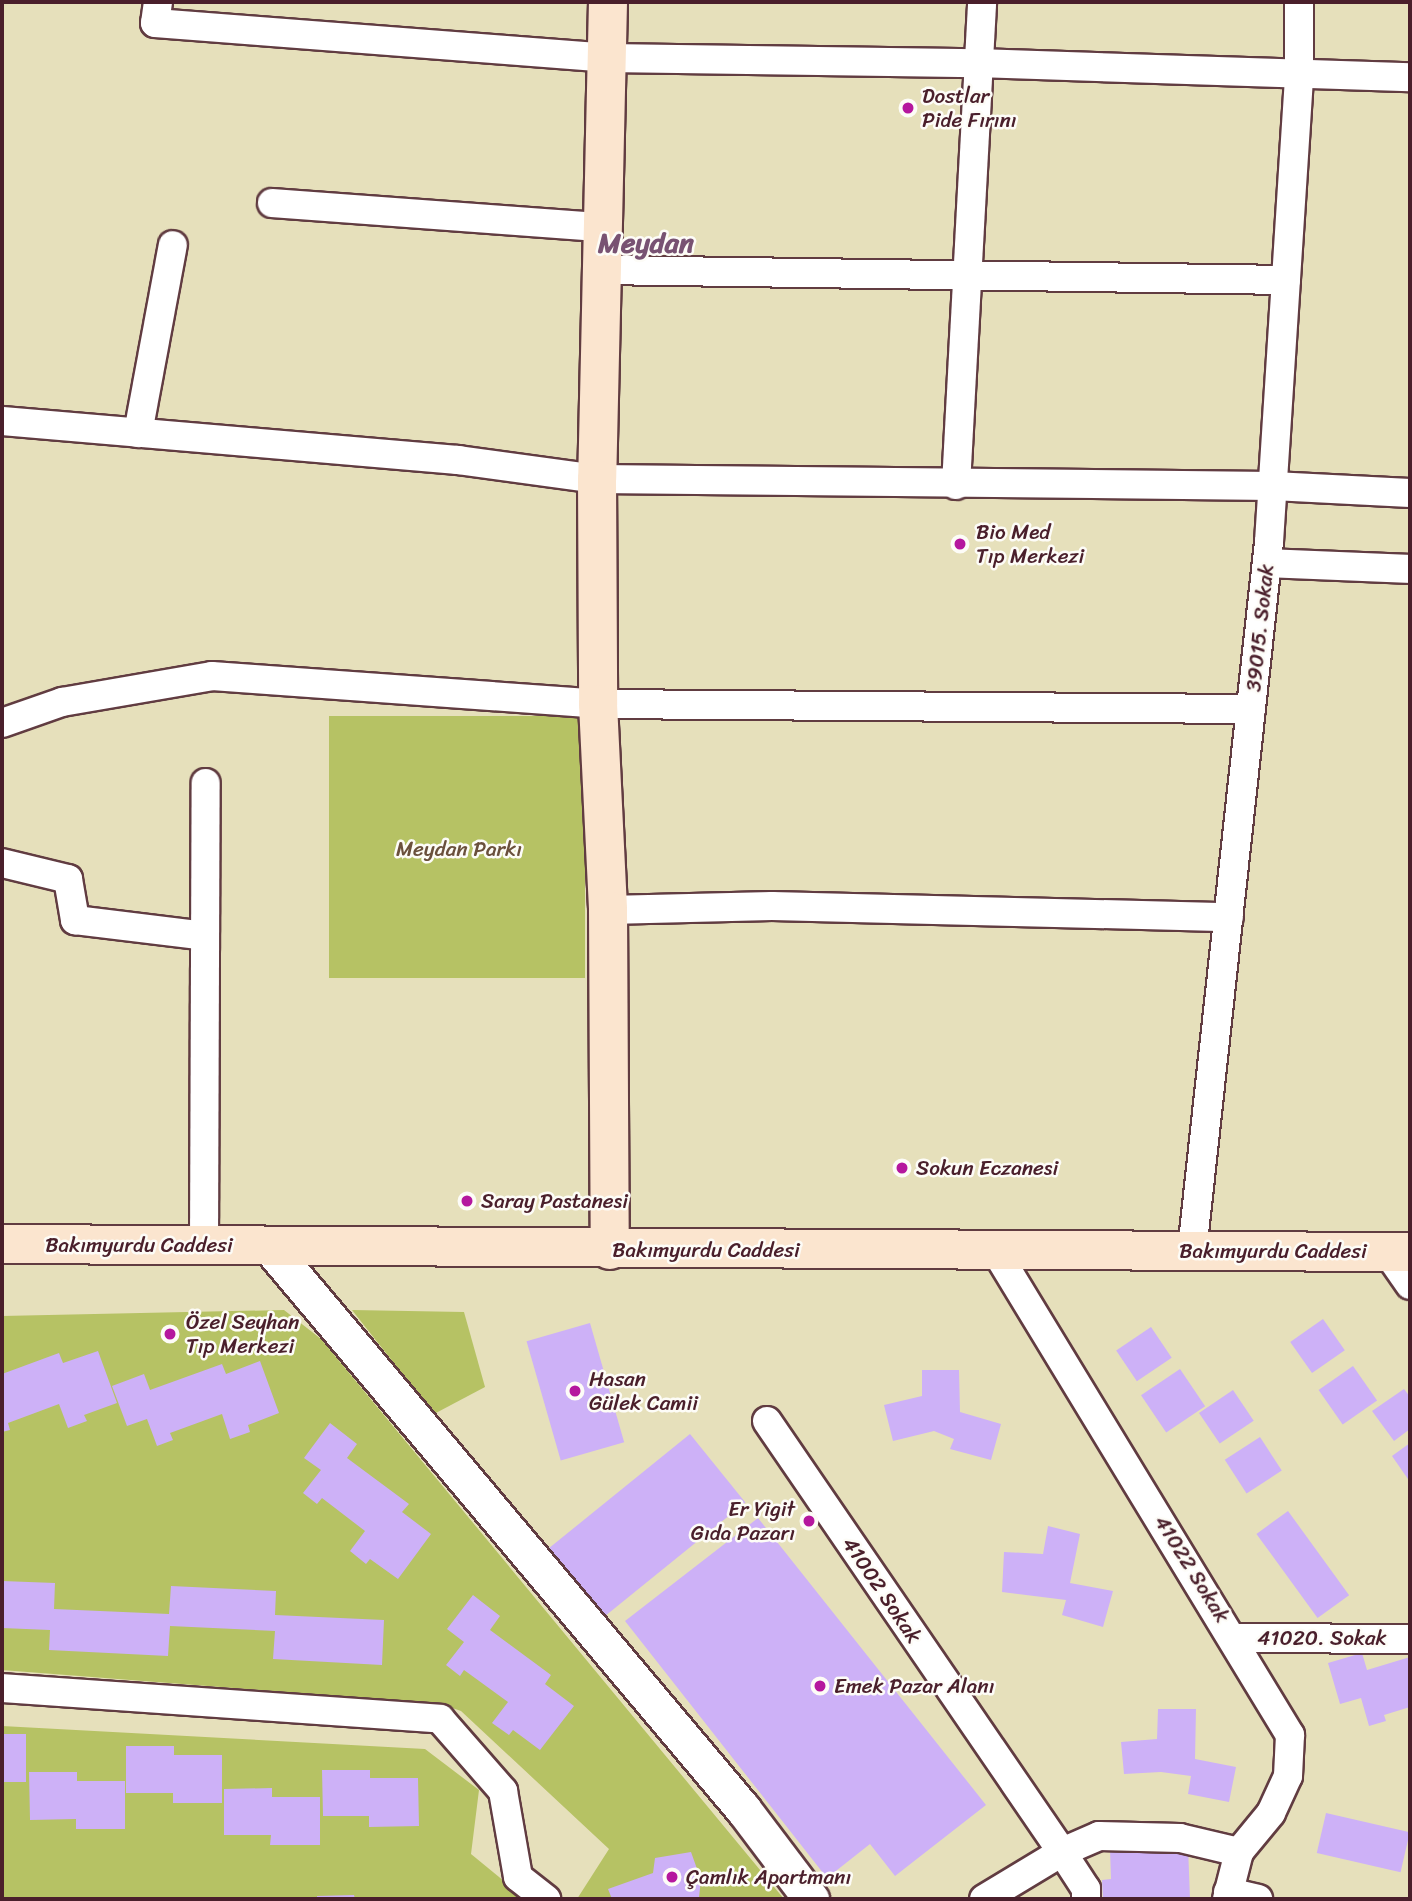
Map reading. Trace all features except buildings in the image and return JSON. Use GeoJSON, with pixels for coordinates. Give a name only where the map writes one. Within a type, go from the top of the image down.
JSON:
{"type":"FeatureCollection","features":[{"type":"Feature","properties":{"kind":"main road"},"geometry":{"type":"LineString","coordinates":[[608,2],[599,270],[597,480],[598,704],[608,909],[610,1250]]}},
{"type":"Feature","properties":{"kind":"main road","name":"Bakımyurdu Caddesi"},"geometry":{"type":"LineString","coordinates":[[2,1244],[610,1250],[1398,1252]]}},
{"type":"Feature","properties":{"kind":"street"},"geometry":{"type":"LineString","coordinates":[[158,2],[155,23],[607,58],[977,63],[1410,77]]}},
{"type":"Feature","properties":{"kind":"street"},"geometry":{"type":"LineString","coordinates":[[957,485],[982,2]]}},
{"type":"Feature","properties":{"kind":"street","name":"39015. Sokak"},"geometry":{"type":"LineString","coordinates":[[1192,1251],[1267,563],[1299,74],[1299,2]]}},
{"type":"Feature","properties":{"kind":"street"},"geometry":{"type":"LineString","coordinates":[[272,203],[601,227]]}},
{"type":"Feature","properties":{"kind":"street"},"geometry":{"type":"LineString","coordinates":[[138,433],[173,245]]}},
{"type":"Feature","properties":{"kind":"street"},"geometry":{"type":"LineString","coordinates":[[599,270],[967,273],[1286,280]]}},
{"type":"Feature","properties":{"kind":"street"},"geometry":{"type":"LineString","coordinates":[[2,421],[458,460],[597,480],[1273,486],[1410,493]]}},
{"type":"Feature","properties":{"kind":"street"},"geometry":{"type":"LineString","coordinates":[[1267,563],[1410,569]]}},
{"type":"Feature","properties":{"kind":"street"},"geometry":{"type":"LineString","coordinates":[[2,723],[62,702],[212,676],[598,704],[1251,709]]}},
{"type":"Feature","properties":{"kind":"street"},"geometry":{"type":"LineString","coordinates":[[204,1246],[206,783]]}},
{"type":"Feature","properties":{"kind":"street"},"geometry":{"type":"LineString","coordinates":[[2,863],[68,878],[75,920],[205,936]]}},
{"type":"Feature","properties":{"kind":"street"},"geometry":{"type":"LineString","coordinates":[[608,909],[772,906],[1228,917]]}},
{"type":"Feature","properties":{"kind":"street"},"geometry":{"type":"LineString","coordinates":[[269,1246],[743,1809],[811,1899]]}},
{"type":"Feature","properties":{"kind":"street","name":"41022 Sokak"},"geometry":{"type":"LineString","coordinates":[[995,1250],[1234,1638],[1290,1735],[1289,1776],[1271,1813],[1240,1852],[1227,1896]]}},
{"type":"Feature","properties":{"kind":"street"},"geometry":{"type":"LineString","coordinates":[[1398,1252],[1410,1286]]}},
{"type":"Feature","properties":{"kind":"street","name":"41002 Sokak"},"geometry":{"type":"LineString","coordinates":[[767,1422],[1062,1852],[1086,1889],[1086,1899]]}},
{"type":"Feature","properties":{"kind":"street","name":"41020. Sokak"},"geometry":{"type":"LineString","coordinates":[[1234,1638],[1410,1639]]}},
{"type":"Feature","properties":{"kind":"street"},"geometry":{"type":"LineString","coordinates":[[2,1688],[440,1719],[503,1791],[518,1877],[547,1899]]}},
{"type":"Feature","properties":{"kind":"street"},"geometry":{"type":"LineString","coordinates":[[984,1899],[1062,1852],[1100,1836],[1180,1838],[1240,1852]]}},
{"type":"Feature","properties":{"kind":"street"},"geometry":{"type":"LineString","coordinates":[[1227,1896],[1258,1899]]}},
{"type":"Feature","properties":{"kind":"green space","name":"Meydan Parkı"},"geometry":{"type":"Polygon","coordinates":[[[329,716],[585,716],[585,978],[329,978],[329,716]]]}},
{"type":"Feature","properties":{"kind":"green space"},"geometry":{"type":"Polygon","coordinates":[[[284,1310],[321,1339],[784,1899],[577,1899],[609,1849],[461,1711],[441,1704],[2,1670],[2,1316],[284,1310]]]}},
{"type":"Feature","properties":{"kind":"green space"},"geometry":{"type":"Polygon","coordinates":[[[352,1310],[464,1312],[485,1387],[434,1414],[352,1310]]]}},
{"type":"Feature","properties":{"kind":"green space"},"geometry":{"type":"Polygon","coordinates":[[[2,1726],[425,1749],[479,1790],[471,1854],[526,1899],[2,1899],[2,1726]]]}},
{"type":"Feature","properties":{"kind":"place","name":"Dostlar Pide Fırını"},"geometry":{"type":"Point","coordinates":[908,108]}},
{"type":"Feature","properties":{"kind":"place","name":"Bio Med Tıp Merkezi"},"geometry":{"type":"Point","coordinates":[960,544]}},
{"type":"Feature","properties":{"kind":"place","name":"Sokun Eczanesi"},"geometry":{"type":"Point","coordinates":[902,1168]}},
{"type":"Feature","properties":{"kind":"place","name":"Saray Pastanesi"},"geometry":{"type":"Point","coordinates":[467,1201]}},
{"type":"Feature","properties":{"kind":"place","name":"Özel Seyhan Tıp Merkezi"},"geometry":{"type":"Point","coordinates":[170,1334]}},
{"type":"Feature","properties":{"kind":"place","name":"Hasan Gülek Camii"},"geometry":{"type":"Point","coordinates":[575,1391]}},
{"type":"Feature","properties":{"kind":"place","name":"Er Yigit Gıda Pazarı"},"geometry":{"type":"Point","coordinates":[809,1521]}},
{"type":"Feature","properties":{"kind":"place","name":"Emek Pazar Alanı"},"geometry":{"type":"Point","coordinates":[820,1686]}},
{"type":"Feature","properties":{"kind":"place","name":"Çamlık Apartmanı"},"geometry":{"type":"Point","coordinates":[672,1877]}},
{"type":"Feature","properties":{"kind":"district","name":"Meydan"},"geometry":{"type":"Point","coordinates":[646,243]}}]}
